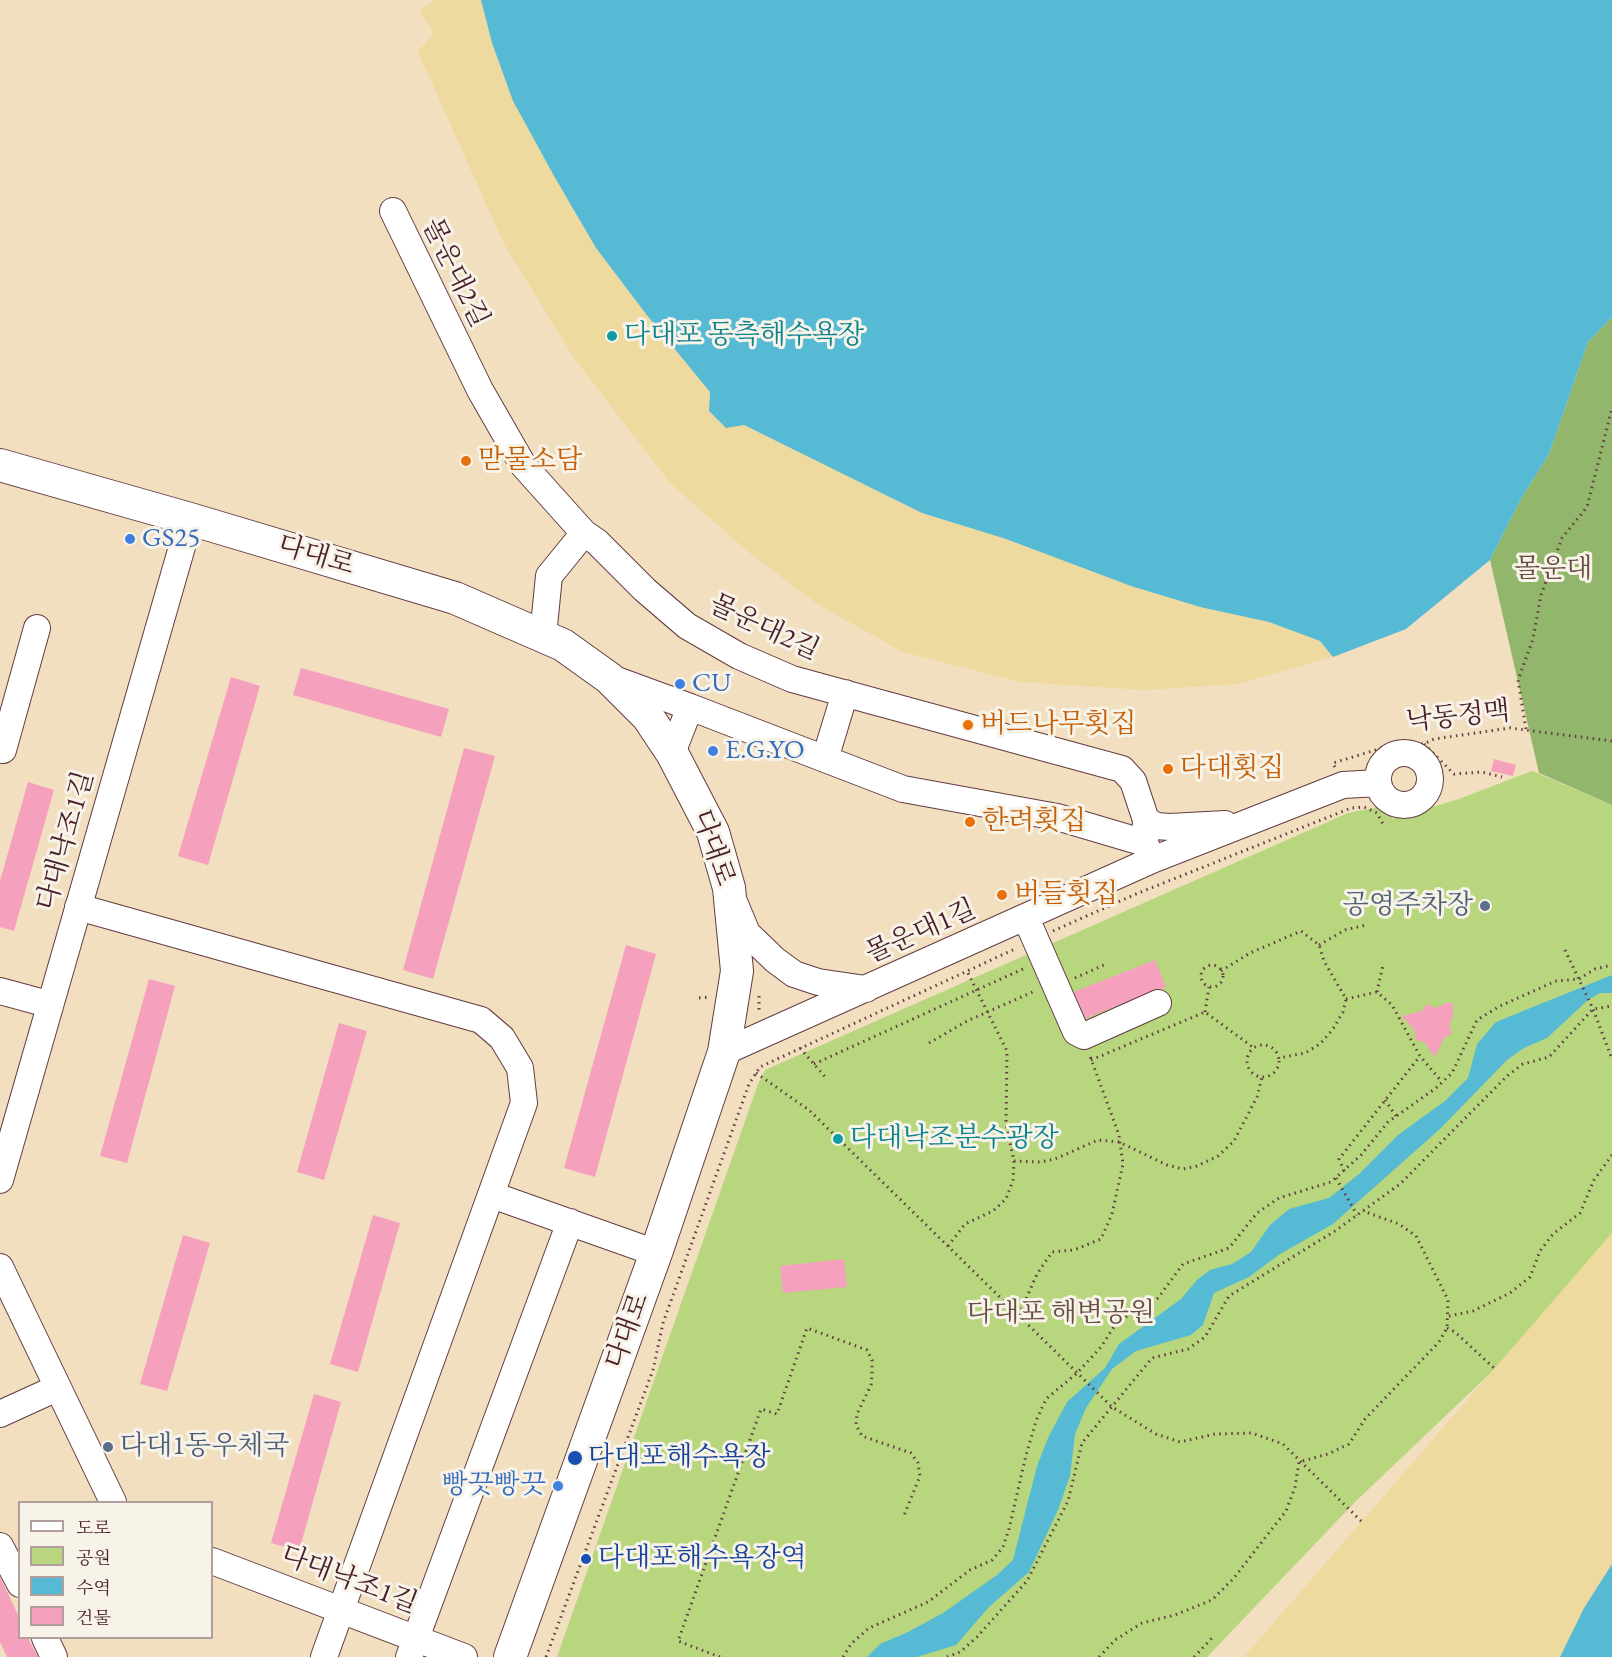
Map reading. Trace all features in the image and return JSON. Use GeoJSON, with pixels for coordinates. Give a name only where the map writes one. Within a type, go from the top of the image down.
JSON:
{"type":"FeatureCollection","features":[{"type":"Feature","properties":{"kind":"main road","name":"다대로"},"geometry":{"type":"LineString","coordinates":[[0,465],[454,598],[563,645],[609,678],[648,717],[672,753],[713,832],[729,888],[736,971],[724,1052],[656,1253],[510,1657]]}},
{"type":"Feature","properties":{"kind":"street","name":"몰운대2길"},"geometry":{"type":"LineString","coordinates":[[393,212],[480,390],[523,465],[584,533],[597,542],[645,590],[687,626],[739,656],[771,669],[845,693],[1122,769],[1133,781],[1148,841]]}},
{"type":"Feature","properties":{"kind":"street","name":"다대낙조1길"},"geometry":{"type":"LineString","coordinates":[[0,1180],[48,1004],[190,519]]}},
{"type":"Feature","properties":{"kind":"street"},"geometry":{"type":"LineString","coordinates":[[543,636],[549,576],[584,533]]}},
{"type":"Feature","properties":{"kind":"street"},"geometry":{"type":"LineString","coordinates":[[1,754],[37,628]]}},
{"type":"Feature","properties":{"kind":"street"},"geometry":{"type":"LineString","coordinates":[[609,678],[903,789],[1057,817],[1148,841],[1156,826],[1247,823]]}},
{"type":"Feature","properties":{"kind":"street"},"geometry":{"type":"LineString","coordinates":[[825,759],[845,693]]}},
{"type":"Feature","properties":{"kind":"street"},"geometry":{"type":"LineString","coordinates":[[672,753],[690,707]]}},
{"type":"Feature","properties":{"kind":"street","name":"몰운대1길"},"geometry":{"type":"LineString","coordinates":[[724,1052],[866,989],[1035,939],[1148,841],[1247,823],[1343,785],[1378,783]]}},
{"type":"Feature","properties":{"kind":"street"},"geometry":{"type":"LineString","coordinates":[[729,888],[747,933],[775,960],[794,974],[818,982],[866,989]]}},
{"type":"Feature","properties":{"kind":"street"},"geometry":{"type":"LineString","coordinates":[[78,907],[481,1020],[502,1038],[520,1068],[524,1103],[324,1657]]}},
{"type":"Feature","properties":{"kind":"street"},"geometry":{"type":"LineString","coordinates":[[1035,939],[1076,1032],[1084,1036],[1158,1003]]}},
{"type":"Feature","properties":{"kind":"street"},"geometry":{"type":"LineString","coordinates":[[0,991],[48,1004]]}},
{"type":"Feature","properties":{"kind":"street"},"geometry":{"type":"LineString","coordinates":[[492,1195],[656,1253]]}},
{"type":"Feature","properties":{"kind":"street"},"geometry":{"type":"LineString","coordinates":[[412,1647],[570,1222]]}},
{"type":"Feature","properties":{"kind":"street"},"geometry":{"type":"LineString","coordinates":[[0,1267],[112,1501]]}},
{"type":"Feature","properties":{"kind":"street"},"geometry":{"type":"LineString","coordinates":[[0,1414],[57,1388]]}},
{"type":"Feature","properties":{"kind":"street"},"geometry":{"type":"LineString","coordinates":[[0,1546],[18,1580]]}},
{"type":"Feature","properties":{"kind":"street","name":"다대낙조1길"},"geometry":{"type":"LineString","coordinates":[[213,1561],[343,1609],[412,1647],[464,1657]]}},
{"type":"Feature","properties":{"kind":"street"},"geometry":{"type":"LineString","coordinates":[[45,1639],[54,1657]]}},
{"type":"Feature","properties":{"kind":"path"},"geometry":{"type":"LineString","coordinates":[[1526,729],[1518,680],[1533,639],[1541,595],[1562,538],[1587,507],[1612,408]]}},
{"type":"Feature","properties":{"kind":"path","name":"낙동정맥"},"geometry":{"type":"LineString","coordinates":[[1343,785],[1333,763],[1402,741],[1424,744],[1434,739],[1499,730],[1526,729],[1612,741]]}},
{"type":"Feature","properties":{"kind":"path"},"geometry":{"type":"LineString","coordinates":[[1424,744],[1454,774],[1482,772],[1502,777]]}},
{"type":"Feature","properties":{"kind":"path"},"geometry":{"type":"LineString","coordinates":[[546,1657],[653,1370],[663,1323],[749,1084],[760,1067],[1136,894],[1333,814],[1364,807],[1377,813],[1384,825]]}},
{"type":"Feature","properties":{"kind":"path"},"geometry":{"type":"LineString","coordinates":[[1320,945],[1345,930],[1366,925]]}},
{"type":"Feature","properties":{"kind":"path"},"geometry":{"type":"LineString","coordinates":[[1221,971],[1250,953],[1301,931],[1320,945],[1324,961],[1346,999]]}},
{"type":"Feature","properties":{"kind":"path"},"geometry":{"type":"LineString","coordinates":[[814,1064],[936,1006],[1035,939]]}},
{"type":"Feature","properties":{"kind":"path"},"geometry":{"type":"LineString","coordinates":[[1565,950],[1593,1009],[1612,1059]]}},
{"type":"Feature","properties":{"kind":"path"},"geometry":{"type":"LineString","coordinates":[[929,1043],[986,1012],[1104,965]]}},
{"type":"Feature","properties":{"kind":"path"},"geometry":{"type":"LineString","coordinates":[[1212,965],[1221,971],[1221,982],[1218,986],[1209,986],[1203,982],[1203,971],[1212,965]]}},
{"type":"Feature","properties":{"kind":"path"},"geometry":{"type":"LineString","coordinates":[[1377,992],[1383,965]]}},
{"type":"Feature","properties":{"kind":"path"},"geometry":{"type":"LineString","coordinates":[[843,1657],[852,1644],[869,1628],[928,1602],[970,1570],[993,1560],[1003,1547],[1009,1529],[1015,1496],[1036,1421],[1046,1399],[1077,1373],[1101,1347],[1117,1322],[1158,1298],[1183,1264],[1229,1248],[1257,1213],[1279,1198],[1331,1182],[1336,1178],[1396,1116],[1452,1073],[1477,1020],[1500,1006],[1556,981],[1579,979],[1595,969],[1612,965]]}},
{"type":"Feature","properties":{"kind":"path"},"geometry":{"type":"LineString","coordinates":[[948,1246],[965,1224],[993,1211],[1006,1199],[1013,1180],[1014,1161],[1006,1124],[1008,1051],[967,971]]}},
{"type":"Feature","properties":{"kind":"path"},"geometry":{"type":"LineString","coordinates":[[1205,1012],[1209,986]]}},
{"type":"Feature","properties":{"kind":"path"},"geometry":{"type":"LineString","coordinates":[[1346,999],[1377,992]]}},
{"type":"Feature","properties":{"kind":"path"},"geometry":{"type":"LineString","coordinates":[[1377,992],[1392,1005],[1420,1056],[1442,1082]]}},
{"type":"Feature","properties":{"kind":"path"},"geometry":{"type":"LineString","coordinates":[[759,994],[759,1015]]}},
{"type":"Feature","properties":{"kind":"path"},"geometry":{"type":"LineString","coordinates":[[1279,1058],[1305,1053],[1320,1044],[1333,1029],[1346,999]]}},
{"type":"Feature","properties":{"kind":"path"},"geometry":{"type":"LineString","coordinates":[[947,1657],[960,1652],[1028,1581],[1068,1501],[1082,1443],[1152,1358],[1188,1349],[1204,1337],[1229,1296],[1357,1215],[1400,1184],[1507,1076],[1524,1064],[1549,1057],[1593,1009],[1612,1006]]}},
{"type":"Feature","properties":{"kind":"path"},"geometry":{"type":"LineString","coordinates":[[1205,1012],[1254,1048]]}},
{"type":"Feature","properties":{"kind":"path"},"geometry":{"type":"LineString","coordinates":[[1091,1059],[1205,1012]]}},
{"type":"Feature","properties":{"kind":"path"},"geometry":{"type":"LineString","coordinates":[[1014,1161],[1040,1162],[1055,1159],[1098,1140],[1119,1142],[1167,1165],[1183,1169],[1197,1166],[1218,1156],[1234,1141],[1257,1097],[1262,1077],[1276,1070],[1279,1058],[1273,1048],[1265,1045],[1254,1048],[1248,1059],[1249,1067],[1262,1077]]}},
{"type":"Feature","properties":{"kind":"path"},"geometry":{"type":"LineString","coordinates":[[800,1048],[826,1078]]}},
{"type":"Feature","properties":{"kind":"path"},"geometry":{"type":"LineString","coordinates":[[1019,1315],[1037,1274],[1052,1252],[1074,1250],[1101,1239],[1112,1214],[1123,1164],[1119,1142],[1088,1051]]}},
{"type":"Feature","properties":{"kind":"path"},"geometry":{"type":"LineString","coordinates":[[760,1056],[760,1067]]}},
{"type":"Feature","properties":{"kind":"path"},"geometry":{"type":"LineString","coordinates":[[1344,1171],[1339,1159],[1420,1056]]}},
{"type":"Feature","properties":{"kind":"path"},"geometry":{"type":"LineString","coordinates":[[756,1073],[809,1110],[1112,1407],[1156,1434],[1180,1442],[1215,1434],[1252,1433],[1283,1444],[1362,1521]]}},
{"type":"Feature","properties":{"kind":"path"},"geometry":{"type":"LineString","coordinates":[[1385,1100],[1396,1116]]}},
{"type":"Feature","properties":{"kind":"path"},"geometry":{"type":"LineString","coordinates":[[1449,1316],[1473,1311],[1510,1293],[1530,1277],[1540,1251],[1553,1234],[1580,1213],[1594,1180],[1612,1155]]}},
{"type":"Feature","properties":{"kind":"path"},"geometry":{"type":"LineString","coordinates":[[1336,1178],[1357,1215]]}},
{"type":"Feature","properties":{"kind":"path"},"geometry":{"type":"LineString","coordinates":[[1299,1462],[1328,1454],[1349,1444],[1365,1419],[1402,1383],[1438,1342],[1447,1328],[1448,1300],[1416,1236],[1399,1224],[1363,1211]]}},
{"type":"Feature","properties":{"kind":"path"},"geometry":{"type":"LineString","coordinates":[[720,1657],[678,1641],[761,1409],[777,1414],[807,1328],[867,1350],[872,1360],[871,1384],[857,1414],[856,1425],[862,1436],[911,1453],[918,1463],[920,1476],[903,1518]]}},
{"type":"Feature","properties":{"kind":"path"},"geometry":{"type":"LineString","coordinates":[[1447,1328],[1455,1332],[1495,1370]]}},
{"type":"Feature","properties":{"kind":"path"},"geometry":{"type":"LineString","coordinates":[[1099,1657],[1115,1640],[1142,1623],[1175,1615],[1212,1600],[1233,1579],[1286,1511],[1295,1487],[1299,1462]]}},
{"type":"Feature","properties":{"kind":"path"},"geometry":{"type":"LineString","coordinates":[[1194,1657],[1212,1638]]}},
{"type":"Feature","properties":{"kind":"green space","name":"몰운대"},"geometry":{"type":"Polygon","coordinates":[[[1612,317],[1612,805],[1539,773],[1490,560],[1522,497],[1549,454],[1588,342],[1612,317]]]}},
{"type":"Feature","properties":{"kind":"green space","name":"다대포 해변공원"},"geometry":{"type":"Polygon","coordinates":[[[1532,771],[1612,805],[1612,1233],[1499,1365],[1356,1501],[1207,1657],[557,1657],[758,1084],[765,1070],[1348,813],[1384,806],[1393,819],[1459,799],[1532,771]]]}},
{"type":"Feature","properties":{"kind":"sand","name":"다대포 동측해수욕장"},"geometry":{"type":"Polygon","coordinates":[[[433,0],[481,0],[492,43],[513,101],[554,176],[596,248],[710,392],[709,411],[726,428],[744,425],[922,513],[1006,539],[1131,586],[1200,607],[1269,622],[1320,641],[1333,657],[1237,684],[1145,690],[1020,682],[903,652],[817,604],[747,551],[670,483],[574,358],[504,244],[418,52],[434,33],[420,11],[433,0]]]}},
{"type":"Feature","properties":{"kind":"sand"},"geometry":{"type":"Polygon","coordinates":[[[1612,1233],[1612,1564],[1584,1608],[1560,1657],[1244,1657],[1612,1233]]]}},
{"type":"Feature","properties":{"kind":"water"},"geometry":{"type":"Polygon","coordinates":[[[481,0],[1612,0],[1612,317],[1588,342],[1549,454],[1522,497],[1490,560],[1406,629],[1333,657],[1320,641],[1269,622],[1200,607],[1131,586],[1006,539],[922,513],[744,425],[726,428],[709,411],[710,392],[596,248],[554,176],[513,101],[492,43],[481,0]]]}},
{"type":"Feature","properties":{"kind":"water"},"geometry":{"type":"Polygon","coordinates":[[[1612,975],[1612,993],[1600,993],[1588,1000],[1547,1038],[1524,1048],[1507,1060],[1440,1129],[1333,1224],[1280,1254],[1249,1277],[1214,1293],[1203,1325],[1191,1335],[1136,1351],[1112,1369],[1086,1408],[1075,1434],[1070,1476],[1058,1510],[1029,1572],[989,1607],[956,1645],[917,1657],[867,1657],[880,1644],[943,1613],[997,1575],[1013,1560],[1037,1466],[1048,1438],[1067,1402],[1105,1368],[1119,1344],[1181,1299],[1197,1280],[1210,1270],[1232,1264],[1251,1252],[1270,1225],[1289,1209],[1329,1198],[1359,1174],[1398,1135],[1445,1101],[1468,1078],[1477,1044],[1496,1022],[1612,975]]]}},
{"type":"Feature","properties":{"kind":"water"},"geometry":{"type":"Polygon","coordinates":[[[1612,1564],[1612,1657],[1560,1657],[1584,1608],[1612,1564]]]}},
{"type":"Feature","properties":{"kind":"building"},"geometry":{"type":"Polygon","coordinates":[[[301,668],[449,709],[441,737],[293,695],[301,668]]]}},
{"type":"Feature","properties":{"kind":"building"},"geometry":{"type":"Polygon","coordinates":[[[231,677],[260,686],[208,865],[178,856],[231,677]]]}},
{"type":"Feature","properties":{"kind":"building"},"geometry":{"type":"Polygon","coordinates":[[[464,748],[495,756],[433,979],[403,970],[464,748]]]}},
{"type":"Feature","properties":{"kind":"building"},"geometry":{"type":"Polygon","coordinates":[[[1494,759],[1516,765],[1513,776],[1491,771],[1494,759]]]}},
{"type":"Feature","properties":{"kind":"building"},"geometry":{"type":"Polygon","coordinates":[[[28,782],[54,790],[14,931],[0,927],[0,881],[28,782]]]}},
{"type":"Feature","properties":{"kind":"building"},"geometry":{"type":"Polygon","coordinates":[[[626,945],[656,954],[595,1177],[564,1168],[626,945]]]}},
{"type":"Feature","properties":{"kind":"building"},"geometry":{"type":"Polygon","coordinates":[[[1155,960],[1166,987],[1076,1022],[1066,995],[1155,960]]]}},
{"type":"Feature","properties":{"kind":"building"},"geometry":{"type":"Polygon","coordinates":[[[149,979],[175,986],[127,1163],[100,1156],[149,979]]]}},
{"type":"Feature","properties":{"kind":"building"},"geometry":{"type":"Polygon","coordinates":[[[1446,1003],[1453,1003],[1453,1017],[1449,1024],[1452,1033],[1444,1038],[1435,1057],[1424,1042],[1416,1040],[1415,1031],[1402,1016],[1422,1011],[1427,1004],[1436,1008],[1446,1003]]]}},
{"type":"Feature","properties":{"kind":"building"},"geometry":{"type":"Polygon","coordinates":[[[339,1023],[367,1031],[324,1180],[297,1172],[339,1023]]]}},
{"type":"Feature","properties":{"kind":"building"},"geometry":{"type":"Polygon","coordinates":[[[373,1215],[400,1223],[358,1372],[330,1364],[373,1215]]]}},
{"type":"Feature","properties":{"kind":"building"},"geometry":{"type":"Polygon","coordinates":[[[183,1235],[210,1243],[167,1391],[140,1384],[183,1235]]]}},
{"type":"Feature","properties":{"kind":"building"},"geometry":{"type":"Polygon","coordinates":[[[844,1259],[847,1287],[783,1293],[780,1266],[844,1259]]]}},
{"type":"Feature","properties":{"kind":"building"},"geometry":{"type":"Polygon","coordinates":[[[314,1394],[341,1402],[299,1551],[271,1543],[314,1394]]]}},
{"type":"Feature","properties":{"kind":"building"},"geometry":{"type":"Polygon","coordinates":[[[0,1577],[18,1615],[18,1639],[29,1639],[38,1657],[7,1657],[0,1642],[0,1577]]]}},
{"type":"Feature","properties":{"kind":"place","name":"다대포 동측해수욕장"},"geometry":{"type":"Point","coordinates":[612,336]}},
{"type":"Feature","properties":{"kind":"place","name":"맏물소담"},"geometry":{"type":"Point","coordinates":[466,461]}},
{"type":"Feature","properties":{"kind":"place","name":"GS25"},"geometry":{"type":"Point","coordinates":[130,539]}},
{"type":"Feature","properties":{"kind":"place","name":"CU"},"geometry":{"type":"Point","coordinates":[680,684]}},
{"type":"Feature","properties":{"kind":"place","name":"버드나무횟집"},"geometry":{"type":"Point","coordinates":[968,725]}},
{"type":"Feature","properties":{"kind":"place","name":"E.G.YO"},"geometry":{"type":"Point","coordinates":[713,751]}},
{"type":"Feature","properties":{"kind":"place","name":"다대횟집"},"geometry":{"type":"Point","coordinates":[1168,769]}},
{"type":"Feature","properties":{"kind":"place","name":"한려횟집"},"geometry":{"type":"Point","coordinates":[970,822]}},
{"type":"Feature","properties":{"kind":"place","name":"버들횟집"},"geometry":{"type":"Point","coordinates":[1002,895]}},
{"type":"Feature","properties":{"kind":"place","name":"공영주차장"},"geometry":{"type":"Point","coordinates":[1485,906]}},
{"type":"Feature","properties":{"kind":"place","name":"다대낙조분수광장"},"geometry":{"type":"Point","coordinates":[838,1139]}},
{"type":"Feature","properties":{"kind":"place","name":"다대1동우체국"},"geometry":{"type":"Point","coordinates":[108,1447]}},
{"type":"Feature","properties":{"kind":"place","name":"다대포해수욕장"},"geometry":{"type":"Point","coordinates":[575,1458]}},
{"type":"Feature","properties":{"kind":"place","name":"빵끗빵끗"},"geometry":{"type":"Point","coordinates":[558,1486]}},
{"type":"Feature","properties":{"kind":"place","name":"다대포해수욕장역"},"geometry":{"type":"Point","coordinates":[586,1559]}}]}
